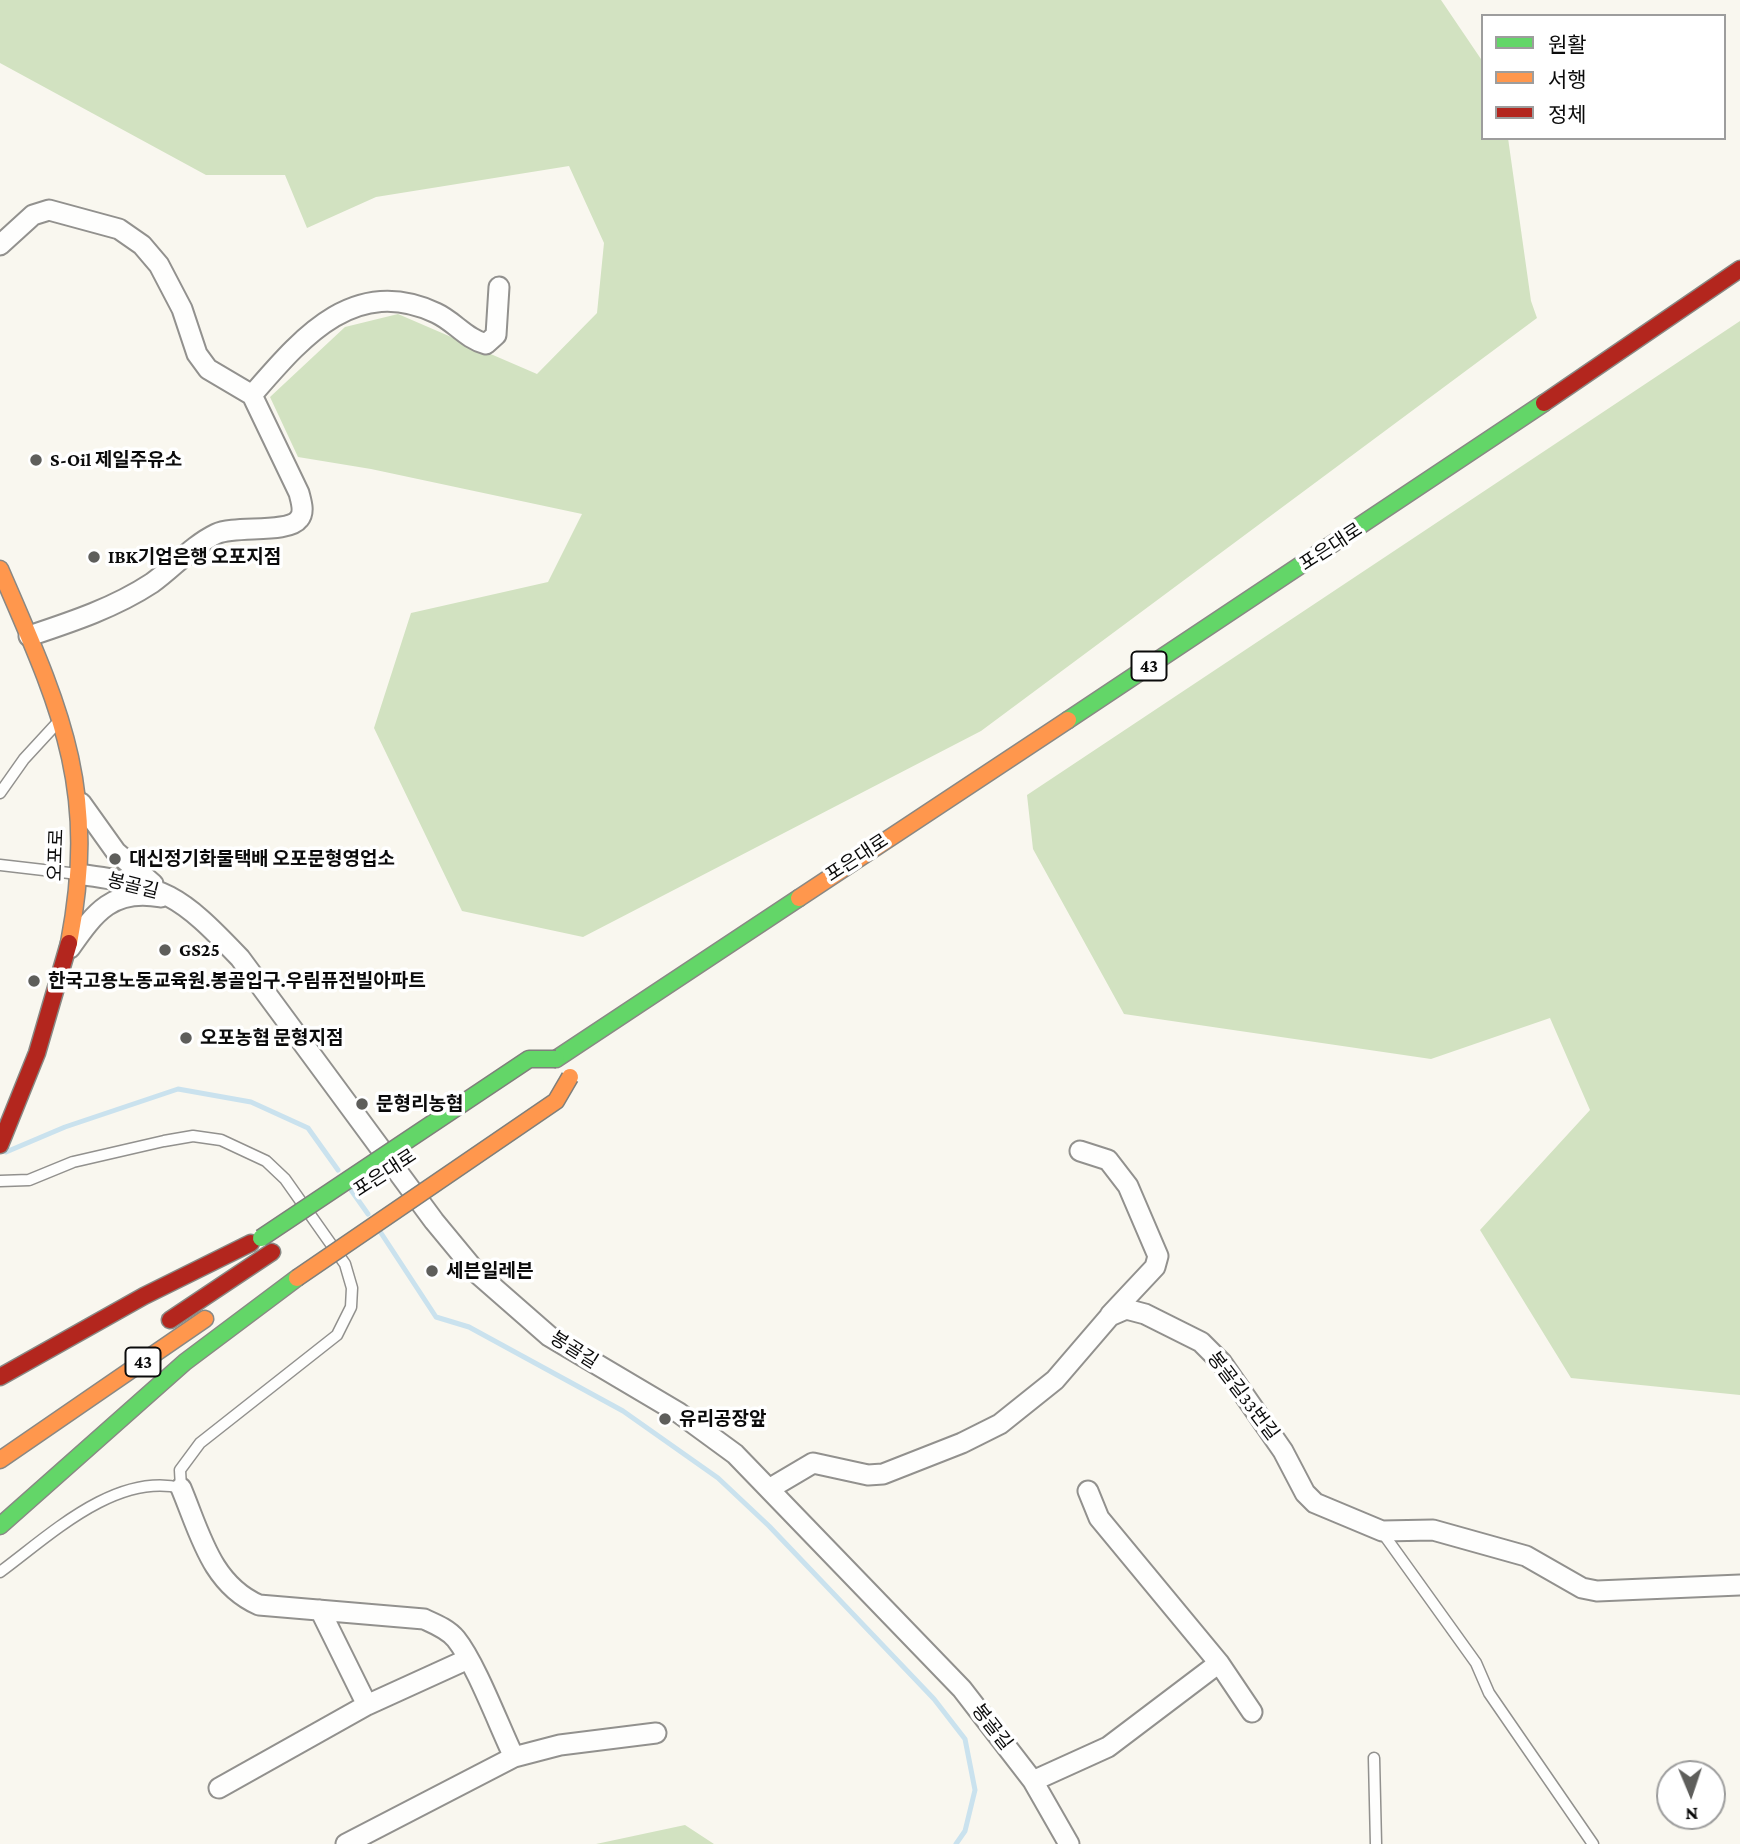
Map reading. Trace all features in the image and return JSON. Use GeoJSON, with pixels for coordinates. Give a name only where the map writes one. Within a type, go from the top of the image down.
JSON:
{"type":"FeatureCollection","features":[{"type":"Feature","properties":{"kind":"main road","name":"포은대로"},"geometry":{"type":"LineString","coordinates":[[556,1059],[1414,491],[1740,269]]}},
{"type":"Feature","properties":{"kind":"main road","name":"오포로"},"geometry":{"type":"LineString","coordinates":[[0,569],[62,718],[78,798],[78,874],[65,955],[44,1033],[3,1134]]}},
{"type":"Feature","properties":{"kind":"main road"},"geometry":{"type":"LineString","coordinates":[[4,1373],[144,1296],[261,1238],[529,1059],[556,1059]]}},
{"type":"Feature","properties":{"kind":"main road","name":"43"},"geometry":{"type":"LineString","coordinates":[[306,1229],[556,1059]]}},
{"type":"Feature","properties":{"kind":"main road","name":"포은대로"},"geometry":{"type":"LineString","coordinates":[[0,1526],[185,1363],[297,1278],[556,1101],[575,1073],[308,1249]]}},
{"type":"Feature","properties":{"kind":"main road","name":"43"},"geometry":{"type":"LineString","coordinates":[[158,1328],[277,1248]]}},
{"type":"Feature","properties":{"kind":"main road","name":"43"},"geometry":{"type":"LineString","coordinates":[[0,1460],[220,1309]]}},
{"type":"Feature","properties":{"kind":"street"},"geometry":{"type":"LineString","coordinates":[[0,245],[33,215],[49,210],[119,229],[142,245],[159,265],[182,309],[197,354],[208,369],[252,395],[299,493],[302,510],[299,520],[289,526],[235,529],[216,534],[149,584],[92,615],[29,636]]}},
{"type":"Feature","properties":{"kind":"street"},"geometry":{"type":"LineString","coordinates":[[252,395],[294,346],[325,320],[350,307],[374,302],[405,304],[436,313],[476,341],[486,344],[496,335],[499,287]]}},
{"type":"Feature","properties":{"kind":"street"},"geometry":{"type":"LineString","coordinates":[[78,798],[116,852],[168,894]]}},
{"type":"Feature","properties":{"kind":"street","name":"봉골길"},"geometry":{"type":"LineString","coordinates":[[78,874],[134,882],[168,894],[204,921],[240,958],[434,1221],[477,1273],[549,1336],[706,1432],[734,1454],[962,1689],[1033,1781],[1069,1844]]}},
{"type":"Feature","properties":{"kind":"street"},"geometry":{"type":"LineString","coordinates":[[65,955],[104,905],[136,896],[168,894]]}},
{"type":"Feature","properties":{"kind":"street"},"geometry":{"type":"LineString","coordinates":[[769,1489],[813,1464],[868,1475],[883,1474],[971,1439],[1000,1424],[1055,1380],[1155,1267],[1158,1256],[1128,1186],[1108,1160],[1080,1151]]}},
{"type":"Feature","properties":{"kind":"street","name":"봉골길33번길"},"geometry":{"type":"LineString","coordinates":[[1110,1316],[1126,1309],[1145,1314],[1201,1342],[1222,1363],[1283,1451],[1305,1493],[1315,1503],[1382,1531],[1433,1530],[1526,1556],[1582,1588],[1597,1591],[1740,1585]]}},
{"type":"Feature","properties":{"kind":"street"},"geometry":{"type":"LineString","coordinates":[[181,1488],[212,1563],[223,1581],[240,1597],[258,1605],[424,1619],[442,1626],[456,1638],[468,1659],[513,1757]]}},
{"type":"Feature","properties":{"kind":"street"},"geometry":{"type":"LineString","coordinates":[[1088,1491],[1100,1518],[1219,1663],[1252,1712]]}},
{"type":"Feature","properties":{"kind":"street"},"geometry":{"type":"LineString","coordinates":[[320,1610],[367,1705]]}},
{"type":"Feature","properties":{"kind":"street"},"geometry":{"type":"LineString","coordinates":[[219,1787],[367,1705],[468,1659]]}},
{"type":"Feature","properties":{"kind":"street"},"geometry":{"type":"LineString","coordinates":[[1033,1781],[1108,1747],[1219,1663]]}},
{"type":"Feature","properties":{"kind":"street"},"geometry":{"type":"LineString","coordinates":[[346,1844],[513,1757],[560,1745],[656,1733]]}},
{"type":"Feature","properties":{"kind":"lane"},"geometry":{"type":"LineString","coordinates":[[0,793],[24,759],[62,718]]}},
{"type":"Feature","properties":{"kind":"lane"},"geometry":{"type":"LineString","coordinates":[[0,865],[78,874]]}},
{"type":"Feature","properties":{"kind":"lane"},"geometry":{"type":"LineString","coordinates":[[0,1181],[29,1180],[73,1162],[164,1141],[193,1136],[221,1140],[266,1161],[285,1179],[345,1264],[352,1288],[351,1307],[337,1335],[200,1443],[180,1471],[181,1488],[166,1484],[144,1486],[113,1497],[82,1513],[0,1572]]}},
{"type":"Feature","properties":{"kind":"lane"},"geometry":{"type":"LineString","coordinates":[[1382,1531],[1475,1663],[1489,1693],[1593,1844]]}},
{"type":"Feature","properties":{"kind":"lane"},"geometry":{"type":"LineString","coordinates":[[1374,1758],[1376,1844]]}},
{"type":"Feature","properties":{"kind":"green space"},"geometry":{"type":"Polygon","coordinates":[[[0,0],[1441,0],[1481,59],[1481,140],[1508,140],[1531,301],[1537,318],[981,731],[583,937],[462,911],[374,728],[411,613],[548,582],[582,514],[371,469],[298,457],[270,397],[345,327],[398,314],[537,374],[597,313],[604,243],[569,166],[376,197],[307,228],[285,175],[206,175],[0,63],[0,0]]]}},
{"type":"Feature","properties":{"kind":"green space"},"geometry":{"type":"Polygon","coordinates":[[[1740,321],[1740,1395],[1571,1378],[1480,1230],[1590,1110],[1550,1018],[1431,1059],[1124,1014],[1033,849],[1027,795],[1740,321]]]}},
{"type":"Feature","properties":{"kind":"green space"},"geometry":{"type":"Polygon","coordinates":[[[685,1825],[714,1844],[596,1844],[685,1825]]]}},
{"type":"Feature","properties":{"kind":"waterway"},"geometry":{"type":"LineString","coordinates":[[6,1152],[65,1127],[178,1089],[251,1102],[308,1128],[338,1170]]}},
{"type":"Feature","properties":{"kind":"waterway"},"geometry":{"type":"LineString","coordinates":[[351,1190],[368,1214]]}},
{"type":"Feature","properties":{"kind":"waterway"},"geometry":{"type":"LineString","coordinates":[[381,1233],[436,1317],[469,1327],[623,1411],[718,1478],[769,1526],[934,1699],[965,1739],[975,1790],[965,1831],[956,1844]]}},
{"type":"Feature","properties":{"kind":"traffic: fast"},"geometry":{"type":"LineString","coordinates":[[1068,720],[1544,403]]}},
{"type":"Feature","properties":{"kind":"traffic: fast"},"geometry":{"type":"LineString","coordinates":[[556,1059],[799,898]]}},
{"type":"Feature","properties":{"kind":"traffic: fast"},"geometry":{"type":"LineString","coordinates":[[261,1238],[529,1059],[556,1059]]}},
{"type":"Feature","properties":{"kind":"traffic: fast"},"geometry":{"type":"LineString","coordinates":[[0,1526],[185,1362],[297,1278]]}},
{"type":"Feature","properties":{"kind":"traffic: slow"},"geometry":{"type":"LineString","coordinates":[[0,569],[56,707],[76,793],[79,838],[77,888],[69,943]]}},
{"type":"Feature","properties":{"kind":"traffic: slow"},"geometry":{"type":"LineString","coordinates":[[799,898],[1068,720]]}},
{"type":"Feature","properties":{"kind":"traffic: slow"},"geometry":{"type":"LineString","coordinates":[[297,1278],[556,1101],[570,1077]]}},
{"type":"Feature","properties":{"kind":"traffic: slow"},"geometry":{"type":"LineString","coordinates":[[0,1460],[205,1319]]}},
{"type":"Feature","properties":{"kind":"traffic: jam"},"geometry":{"type":"LineString","coordinates":[[1544,403],[1740,269]]}},
{"type":"Feature","properties":{"kind":"traffic: jam"},"geometry":{"type":"LineString","coordinates":[[0,1145],[37,1053],[69,943]]}},
{"type":"Feature","properties":{"kind":"traffic: jam"},"geometry":{"type":"LineString","coordinates":[[0,1377],[144,1296],[251,1243]]}},
{"type":"Feature","properties":{"kind":"traffic: jam"},"geometry":{"type":"LineString","coordinates":[[170,1320],[272,1252]]}},
{"type":"Feature","properties":{"kind":"place","name":"S-Oil 제일주유소"},"geometry":{"type":"Point","coordinates":[36,460]}},
{"type":"Feature","properties":{"kind":"place","name":"IBK기업은행 오포지점"},"geometry":{"type":"Point","coordinates":[94,557]}},
{"type":"Feature","properties":{"kind":"place","name":"대신정기화물택배 오포문형영업소"},"geometry":{"type":"Point","coordinates":[115,859]}},
{"type":"Feature","properties":{"kind":"place","name":"GS25"},"geometry":{"type":"Point","coordinates":[165,950]}},
{"type":"Feature","properties":{"kind":"place","name":"한국고용노동교육원.봉골입구.우림퓨전빌아파트"},"geometry":{"type":"Point","coordinates":[34,981]}},
{"type":"Feature","properties":{"kind":"place","name":"오포농협 문형지점"},"geometry":{"type":"Point","coordinates":[186,1038]}},
{"type":"Feature","properties":{"kind":"place","name":"문형리농협"},"geometry":{"type":"Point","coordinates":[362,1104]}},
{"type":"Feature","properties":{"kind":"place","name":"세븐일레븐"},"geometry":{"type":"Point","coordinates":[432,1271]}},
{"type":"Feature","properties":{"kind":"place","name":"유리공장앞"},"geometry":{"type":"Point","coordinates":[665,1419]}}]}
